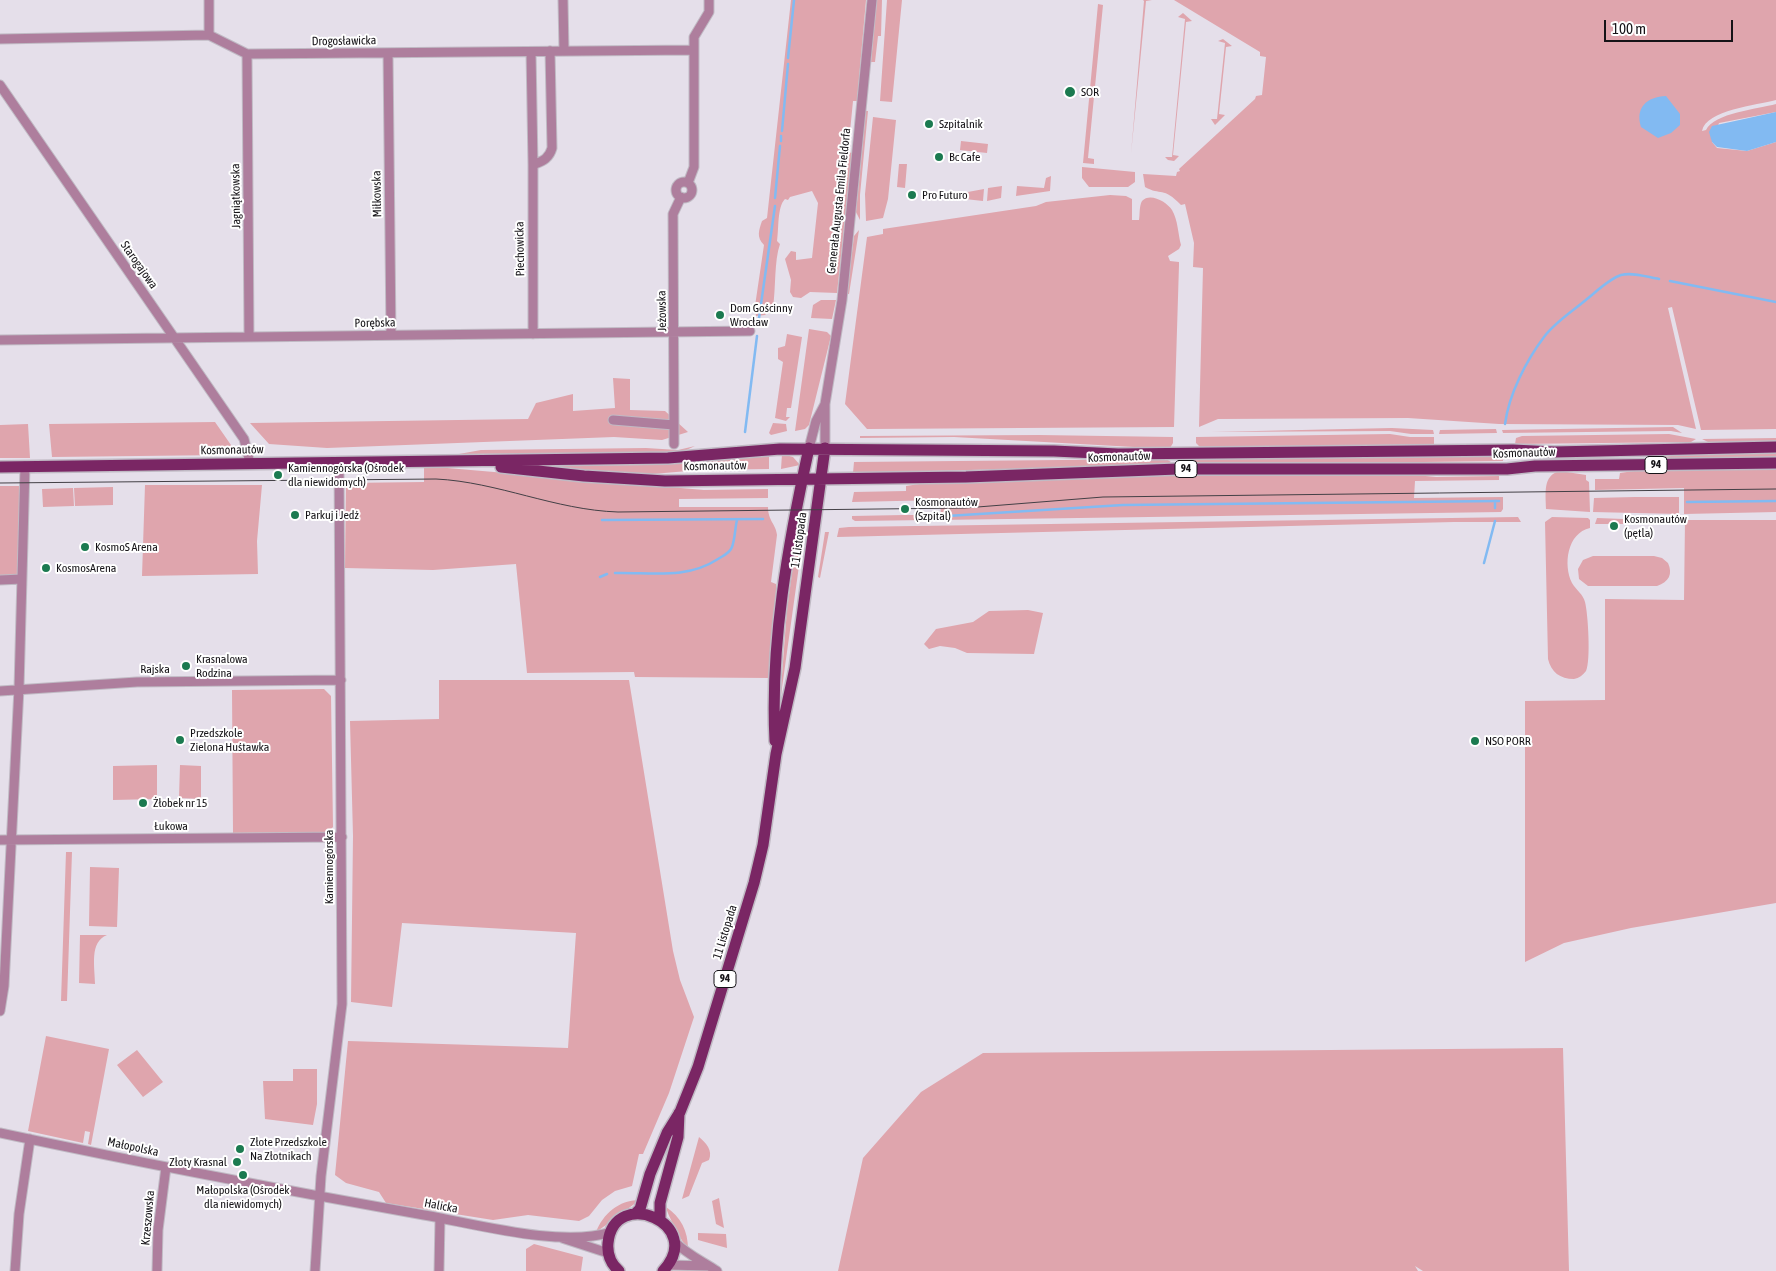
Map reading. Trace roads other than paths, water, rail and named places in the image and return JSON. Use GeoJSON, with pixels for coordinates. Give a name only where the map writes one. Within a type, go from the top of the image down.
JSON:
{"type":"FeatureCollection","features":[{"type":"Feature","properties":{"kind":"main road","name":"Kosmonautów"},"geometry":{"type":"LineString","coordinates":[[0,467],[668,458],[751,450],[809,448],[1054,451],[1118,454],[1513,450],[1554,452],[1776,446]]}},
{"type":"Feature","properties":{"kind":"main road","name":"11 Listopada"},"geometry":{"type":"LineString","coordinates":[[776,754],[774,705],[780,616],[794,520],[809,448]]}},
{"type":"Feature","properties":{"kind":"main road","name":"11 Listopada"},"geometry":{"type":"LineString","coordinates":[[635,1214],[640,1209],[650,1174],[667,1132],[680,1112],[698,1067],[754,883],[763,845],[776,754],[795,668],[825,448]]}},
{"type":"Feature","properties":{"kind":"main road","name":"Kosmonautów"},"geometry":{"type":"LineString","coordinates":[[464,462],[534,471],[634,480],[966,477],[1178,469],[1507,469],[1535,466],[1776,463]]}},
{"type":"Feature","properties":{"kind":"main road","name":"11 Listopada"},"geometry":{"type":"LineString","coordinates":[[660,1220],[660,1203],[678,1137],[680,1112]]}},
{"type":"Feature","properties":{"kind":"main road"},"geometry":{"type":"LineString","coordinates":[[619,1271],[608,1253],[611,1232],[621,1220],[635,1214],[648,1214],[660,1220],[666,1226],[674,1241],[674,1251],[666,1268]]}},
{"type":"Feature","properties":{"kind":"street"},"geometry":{"type":"LineString","coordinates":[[209,0],[209,35]]}},
{"type":"Feature","properties":{"kind":"street"},"geometry":{"type":"LineString","coordinates":[[563,0],[564,51]]}},
{"type":"Feature","properties":{"kind":"street","name":"Jeżowska"},"geometry":{"type":"LineString","coordinates":[[674,444],[673,214],[681,198],[686,198],[691,194],[691,186],[688,183],[694,167],[694,37],[709,12],[709,0]]}},
{"type":"Feature","properties":{"kind":"street","name":"Generała Augusta Emila Fieldorfa"},"geometry":{"type":"LineString","coordinates":[[825,448],[825,404],[842,300],[872,0]]}},
{"type":"Feature","properties":{"kind":"street","name":"Drogosławicka"},"geometry":{"type":"LineString","coordinates":[[0,39],[209,35],[247,54],[693,50]]}},
{"type":"Feature","properties":{"kind":"street"},"geometry":{"type":"LineString","coordinates":[[533,165],[545,160],[552,148],[550,51]]}},
{"type":"Feature","properties":{"kind":"street","name":"Piechowicka"},"geometry":{"type":"LineString","coordinates":[[531,52],[533,334]]}},
{"type":"Feature","properties":{"kind":"street","name":"Miłkowska"},"geometry":{"type":"LineString","coordinates":[[388,53],[391,335]]}},
{"type":"Feature","properties":{"kind":"street","name":"Jagniątkowska"},"geometry":{"type":"LineString","coordinates":[[247,54],[250,337]]}},
{"type":"Feature","properties":{"kind":"street","name":"Starogajowa"},"geometry":{"type":"LineString","coordinates":[[0,85],[244,439],[250,463]]}},
{"type":"Feature","properties":{"kind":"street","name":"Porębska"},"geometry":{"type":"LineString","coordinates":[[0,340],[750,331]]}},
{"type":"Feature","properties":{"kind":"street","name":"Generała Augusta Emila Fieldorfa"},"geometry":{"type":"LineString","coordinates":[[809,448],[816,421],[825,404]]}},
{"type":"Feature","properties":{"kind":"street"},"geometry":{"type":"LineString","coordinates":[[613,420],[674,426]]}},
{"type":"Feature","properties":{"kind":"street","name":"Kamiennogórska"},"geometry":{"type":"LineString","coordinates":[[315,1271],[320,1196],[341,1011],[342,837],[339,462]]}},
{"type":"Feature","properties":{"kind":"street"},"geometry":{"type":"LineString","coordinates":[[0,1011],[12,839],[19,688],[25,466]]}},
{"type":"Feature","properties":{"kind":"street"},"geometry":{"type":"LineString","coordinates":[[0,580],[22,579]]}},
{"type":"Feature","properties":{"kind":"street","name":"Rajska"},"geometry":{"type":"LineString","coordinates":[[0,691],[19,688],[137,682],[341,680]]}},
{"type":"Feature","properties":{"kind":"street","name":"Łukowa"},"geometry":{"type":"LineString","coordinates":[[0,840],[342,837]]}},
{"type":"Feature","properties":{"kind":"street","name":"Małopolska"},"geometry":{"type":"LineString","coordinates":[[0,1133],[320,1196]]}},
{"type":"Feature","properties":{"kind":"street"},"geometry":{"type":"LineString","coordinates":[[15,1271],[19,1214],[30,1139]]}},
{"type":"Feature","properties":{"kind":"street","name":"Krzeszowska"},"geometry":{"type":"LineString","coordinates":[[157,1271],[158,1230],[166,1167]]}},
{"type":"Feature","properties":{"kind":"street","name":"Halicka"},"geometry":{"type":"LineString","coordinates":[[320,1196],[559,1237],[608,1253]]}},
{"type":"Feature","properties":{"kind":"street"},"geometry":{"type":"LineString","coordinates":[[439,1271],[440,1218]]}},
{"type":"Feature","properties":{"kind":"street","name":"Halicka"},"geometry":{"type":"LineString","coordinates":[[559,1237],[593,1236],[611,1232]]}},
{"type":"Feature","properties":{"kind":"street"},"geometry":{"type":"LineString","coordinates":[[674,1241],[683,1251],[699,1258],[713,1268]]}},
{"type":"Feature","properties":{"kind":"street"},"geometry":{"type":"LineString","coordinates":[[666,1268],[713,1268]]}},
{"type":"Feature","properties":{"kind":"water"},"geometry":{"type":"Polygon","coordinates":[[[1666,96],[1680,114],[1680,125],[1671,133],[1658,138],[1641,127],[1640,114],[1644,104],[1648,101],[1653,98],[1666,96]]]}},
{"type":"Feature","properties":{"kind":"water"},"geometry":{"type":"Polygon","coordinates":[[[1776,112],[1776,142],[1747,151],[1717,147],[1712,142],[1709,132],[1712,126],[1776,112]]]}},
{"type":"Feature","properties":{"kind":"waterway"},"geometry":{"type":"LineString","coordinates":[[788,58],[794,0]]}},
{"type":"Feature","properties":{"kind":"waterway"},"geometry":{"type":"LineString","coordinates":[[782,131],[788,64]]}},
{"type":"Feature","properties":{"kind":"waterway"},"geometry":{"type":"LineString","coordinates":[[781,136],[781,141]]}},
{"type":"Feature","properties":{"kind":"waterway"},"geometry":{"type":"LineString","coordinates":[[775,198],[780,146]]}},
{"type":"Feature","properties":{"kind":"waterway"},"geometry":{"type":"LineString","coordinates":[[758,325],[775,206]]}},
{"type":"Feature","properties":{"kind":"waterway"},"geometry":{"type":"LineString","coordinates":[[1505,424],[1510,401],[1519,378],[1537,346],[1553,326],[1612,279],[1621,275],[1640,275],[1659,279]]}},
{"type":"Feature","properties":{"kind":"waterway"},"geometry":{"type":"LineString","coordinates":[[1670,281],[1776,302]]}},
{"type":"Feature","properties":{"kind":"waterway"},"geometry":{"type":"LineString","coordinates":[[745,432],[757,336]]}},
{"type":"Feature","properties":{"kind":"waterway"},"geometry":{"type":"LineString","coordinates":[[1495,501],[1495,508]]}},
{"type":"Feature","properties":{"kind":"waterway"},"geometry":{"type":"LineString","coordinates":[[947,516],[1123,505],[1499,501]]}},
{"type":"Feature","properties":{"kind":"waterway"},"geometry":{"type":"LineString","coordinates":[[1687,502],[1776,501]]}},
{"type":"Feature","properties":{"kind":"waterway"},"geometry":{"type":"LineString","coordinates":[[602,520],[763,519]]}},
{"type":"Feature","properties":{"kind":"waterway"},"geometry":{"type":"LineString","coordinates":[[615,573],[668,574],[706,566],[728,553],[731,549],[737,520]]}},
{"type":"Feature","properties":{"kind":"waterway"},"geometry":{"type":"LineString","coordinates":[[1484,563],[1495,521]]}},
{"type":"Feature","properties":{"kind":"waterway"},"geometry":{"type":"LineString","coordinates":[[600,577],[607,574]]}},
{"type":"Feature","properties":{"kind":"tram line"},"geometry":{"type":"LineString","coordinates":[[0,483],[436,479],[482,485],[572,506],[618,512],[965,508],[1103,497],[1776,489]]}},
{"type":"Feature","properties":{"kind":"place","name":"SOR"},"geometry":{"type":"Point","coordinates":[1070,92]}},
{"type":"Feature","properties":{"kind":"place","name":"Szpitalnik"},"geometry":{"type":"Point","coordinates":[929,124]}},
{"type":"Feature","properties":{"kind":"place","name":"Bc Cafe"},"geometry":{"type":"Point","coordinates":[939,157]}},
{"type":"Feature","properties":{"kind":"place","name":"Pro Futuro"},"geometry":{"type":"Point","coordinates":[912,195]}},
{"type":"Feature","properties":{"kind":"place","name":"Dom Gościnny Wrocław"},"geometry":{"type":"Point","coordinates":[720,315]}},
{"type":"Feature","properties":{"kind":"place","name":"Kamiennogórska (Ośrodek dla niewidomych)"},"geometry":{"type":"Point","coordinates":[278,475]}},
{"type":"Feature","properties":{"kind":"place","name":"Kosmonautów (Szpital)"},"geometry":{"type":"Point","coordinates":[905,509]}},
{"type":"Feature","properties":{"kind":"place","name":"Parkuj i Jedź"},"geometry":{"type":"Point","coordinates":[295,515]}},
{"type":"Feature","properties":{"kind":"place","name":"Kosmonautów (pętla)"},"geometry":{"type":"Point","coordinates":[1614,526]}},
{"type":"Feature","properties":{"kind":"place","name":"KosmoS Arena"},"geometry":{"type":"Point","coordinates":[85,547]}},
{"type":"Feature","properties":{"kind":"place","name":"KosmosArena"},"geometry":{"type":"Point","coordinates":[46,568]}},
{"type":"Feature","properties":{"kind":"place","name":"Krasnalowa Rodzina"},"geometry":{"type":"Point","coordinates":[186,666]}},
{"type":"Feature","properties":{"kind":"place","name":"Przedszkole Zielona Huśtawka"},"geometry":{"type":"Point","coordinates":[180,740]}},
{"type":"Feature","properties":{"kind":"place","name":"NSO PORR"},"geometry":{"type":"Point","coordinates":[1475,741]}},
{"type":"Feature","properties":{"kind":"place","name":"Żłobek nr 15"},"geometry":{"type":"Point","coordinates":[143,803]}},
{"type":"Feature","properties":{"kind":"place","name":"Złote Przedszkole Na Złotnikach"},"geometry":{"type":"Point","coordinates":[240,1149]}},
{"type":"Feature","properties":{"kind":"place","name":"Złoty Krasnal"},"geometry":{"type":"Point","coordinates":[237,1162]}},
{"type":"Feature","properties":{"kind":"place","name":"Małopolska (Ośrodek dla niewidomych)"},"geometry":{"type":"Point","coordinates":[243,1175]}}]}
